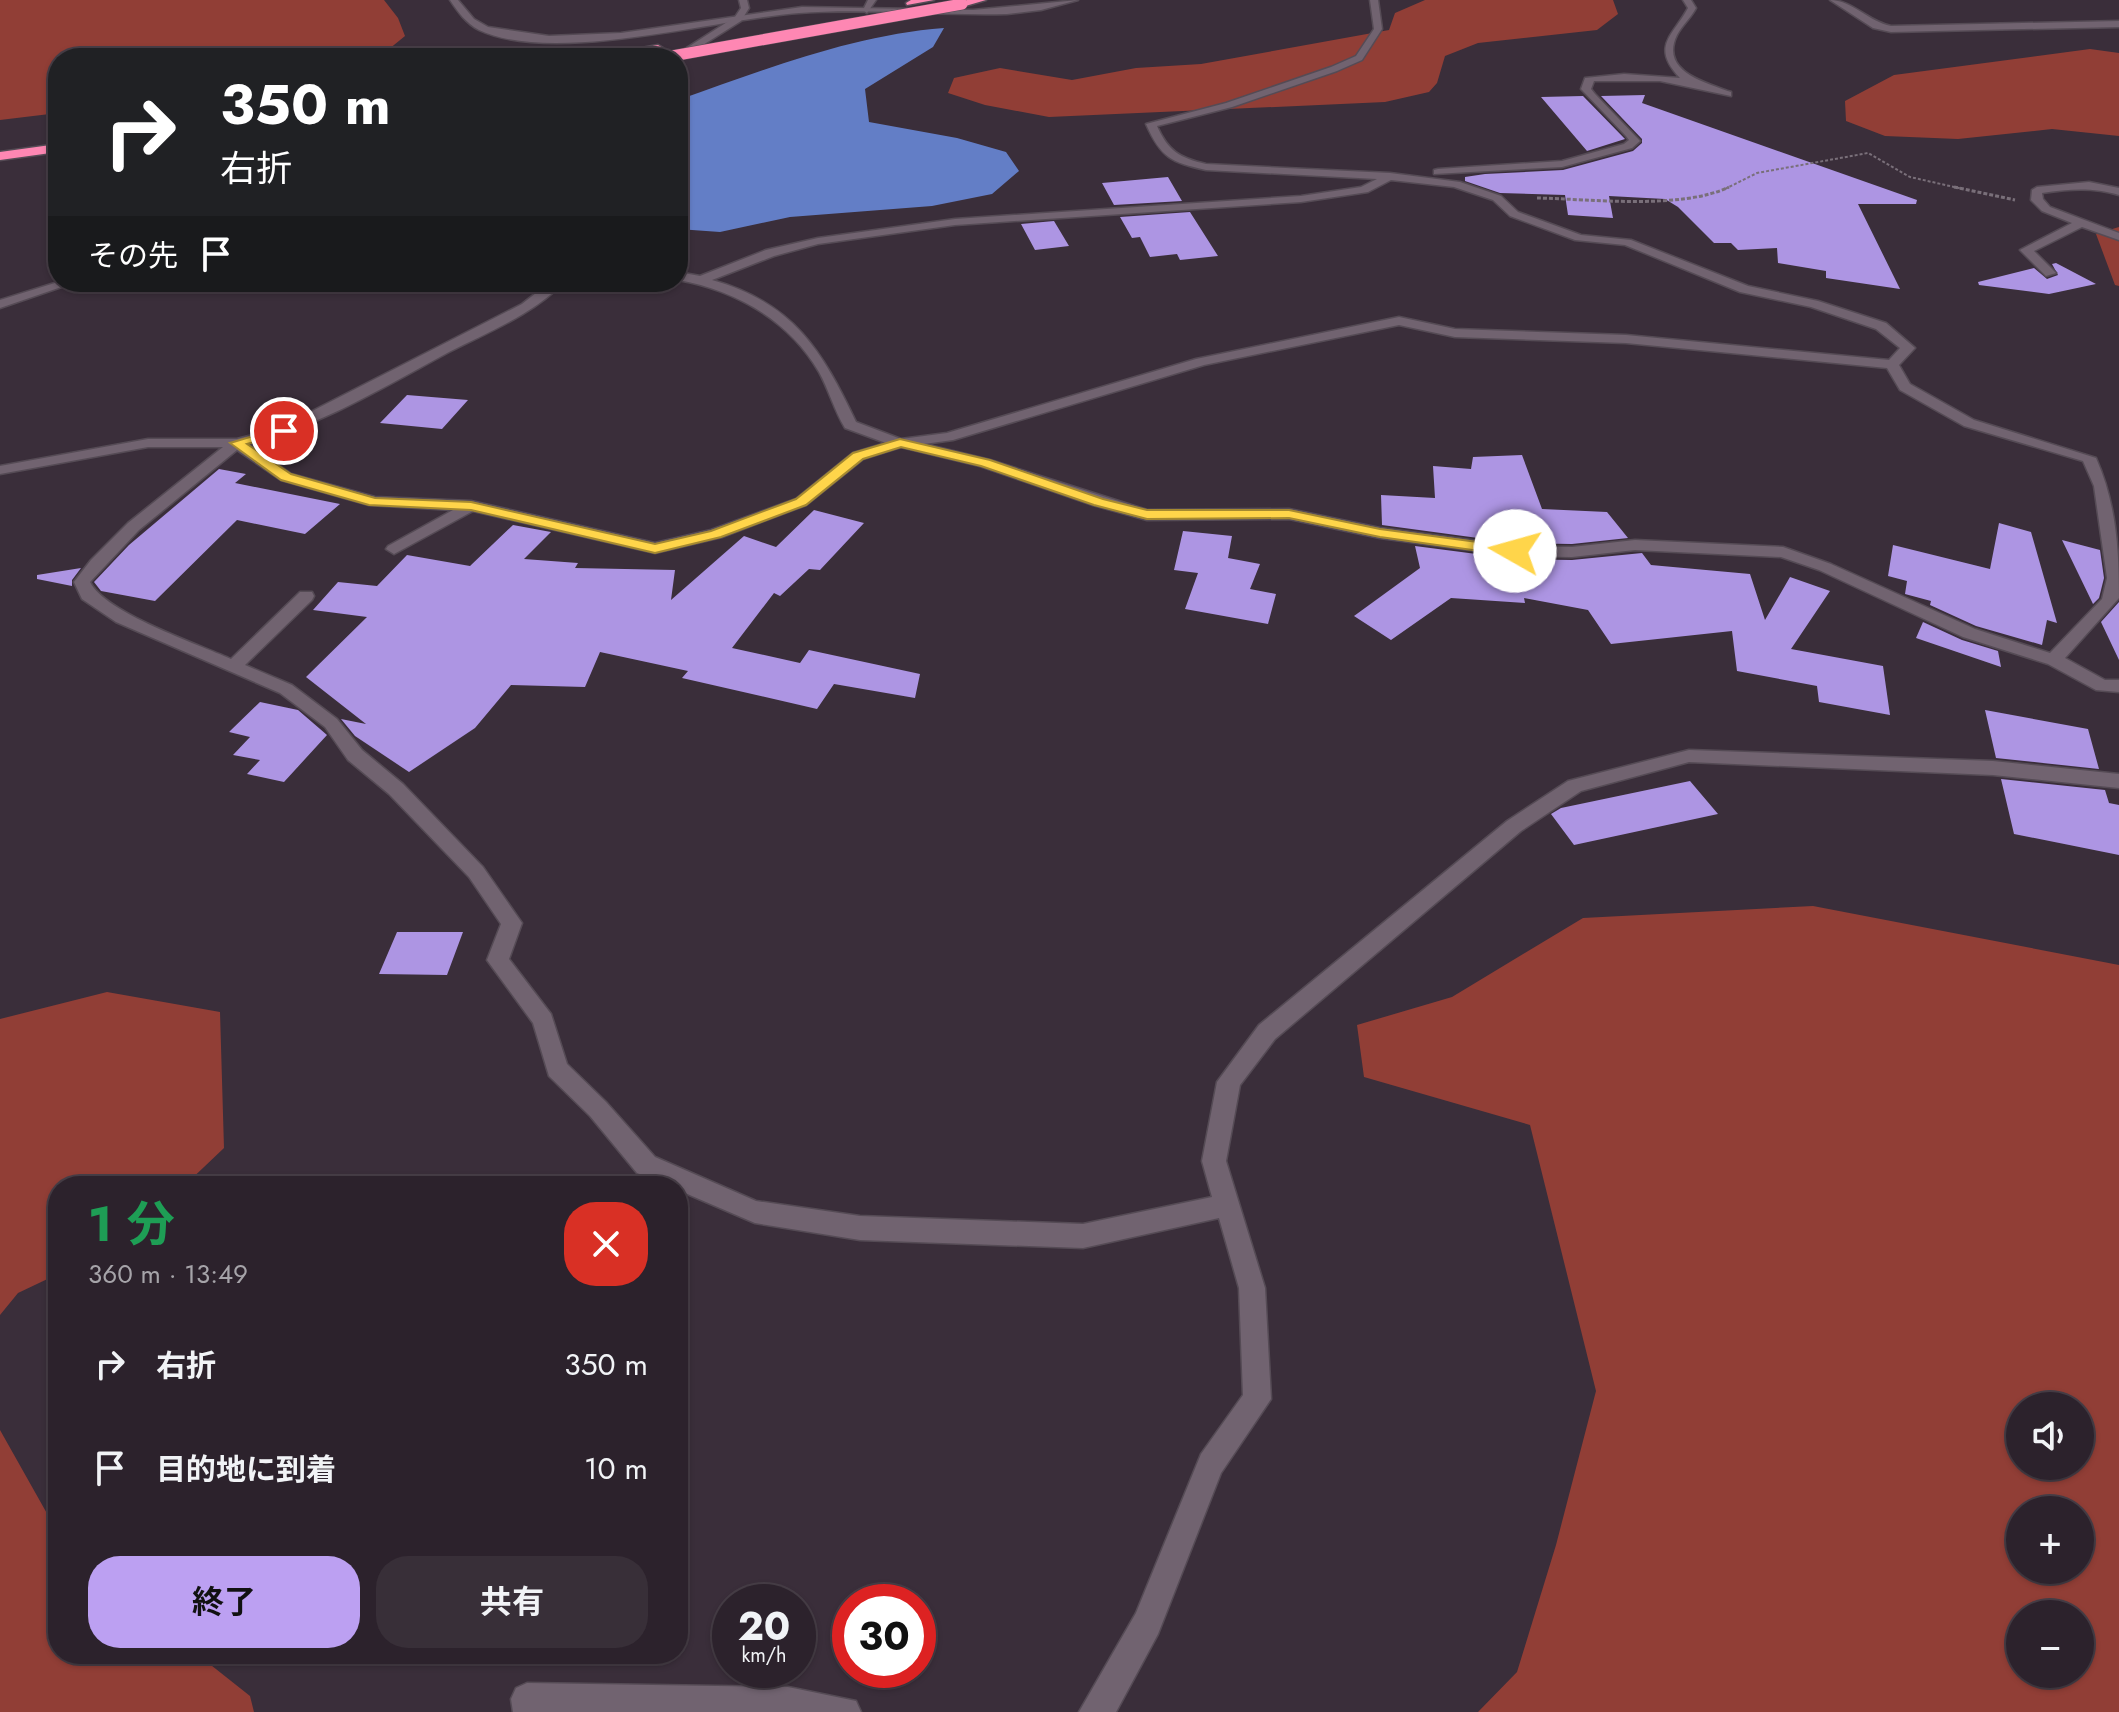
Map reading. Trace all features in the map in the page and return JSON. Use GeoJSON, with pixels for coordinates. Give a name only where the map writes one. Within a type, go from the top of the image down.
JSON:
{"type":"FeatureCollection","features":[{"type":"Feature","properties":{"kind":"highway"},"geometry":{"type":"LineString","coordinates":[[684,48],[929,0]]}},
{"type":"Feature","properties":{"kind":"highway"},"geometry":{"type":"LineString","coordinates":[[688,48],[981,0]]}},
{"type":"Feature","properties":{"kind":"highway"},"geometry":{"type":"LineString","coordinates":[[0,144],[48,137]]}},
{"type":"Feature","properties":{"kind":"highway"},"geometry":{"type":"LineString","coordinates":[[0,156],[48,149]]}},
{"type":"Feature","properties":{"kind":"street"},"geometry":{"type":"LineString","coordinates":[[454,0],[471,24],[486,31],[543,39],[620,35],[800,10],[971,11],[1074,0]]}},
{"type":"Feature","properties":{"kind":"street"},"geometry":{"type":"LineString","coordinates":[[688,50],[738,19],[745,8],[743,0]]}},
{"type":"Feature","properties":{"kind":"street"},"geometry":{"type":"LineString","coordinates":[[867,10],[872,0]]}},
{"type":"Feature","properties":{"kind":"street"},"geometry":{"type":"LineString","coordinates":[[1374,0],[1378,29],[1359,58],[1256,97],[1151,124],[1162,150],[1181,161],[1206,167],[1388,176],[1456,184],[1497,198],[1514,214],[1579,238],[1627,242],[1744,289],[1814,304],[1881,326],[1908,348],[1892,364]]}},
{"type":"Feature","properties":{"kind":"street"},"geometry":{"type":"LineString","coordinates":[[1687,0],[1692,8],[1688,18],[1673,34],[1670,47],[1673,66],[1679,76],[1728,94]]}},
{"type":"Feature","properties":{"kind":"street"},"geometry":{"type":"LineString","coordinates":[[1834,0],[1876,26],[1891,29],[2119,24]]}},
{"type":"Feature","properties":{"kind":"street"},"geometry":{"type":"LineString","coordinates":[[703,279],[770,253],[818,241],[955,222],[1301,199],[1364,190],[1388,176],[1562,164],[1628,146],[1635,141],[1626,128],[1594,102],[1586,89],[1590,78],[1624,76],[1693,83]]}},
{"type":"Feature","properties":{"kind":"street"},"geometry":{"type":"LineString","coordinates":[[2119,192],[2086,185],[2037,190],[2037,200],[2046,209],[2119,237]]}},
{"type":"Feature","properties":{"kind":"street"},"geometry":{"type":"LineString","coordinates":[[2050,273],[2026,250],[2080,223]]}},
{"type":"Feature","properties":{"kind":"street"},"geometry":{"type":"LineString","coordinates":[[688,277],[725,287],[778,315],[823,368],[850,425],[900,443],[985,463],[1098,502],[1147,515],[1289,514],[1380,533],[1515,551],[1572,552],[1635,545],[1783,552],[1825,567],[1969,633],[2054,660],[2102,686],[2119,686]]}},
{"type":"Feature","properties":{"kind":"street"},"geometry":{"type":"LineString","coordinates":[[0,304],[48,289]]}},
{"type":"Feature","properties":{"kind":"street"},"geometry":{"type":"LineString","coordinates":[[0,470],[148,443],[237,443],[284,431],[526,307],[545,292]]}},
{"type":"Feature","properties":{"kind":"street"},"geometry":{"type":"LineString","coordinates":[[237,443],[286,477],[374,502],[471,506],[655,548],[716,534],[801,502],[858,456],[900,443],[948,437],[1201,362],[1399,321],[1455,333],[1626,339],[1892,364]]}},
{"type":"Feature","properties":{"kind":"street"},"geometry":{"type":"LineString","coordinates":[[1892,364],[1905,387],[1969,423],[2089,458],[2101,486],[2115,578],[2115,602],[2080,629],[2054,660]]}},
{"type":"Feature","properties":{"kind":"street"},"geometry":{"type":"LineString","coordinates":[[237,443],[139,522],[93,566],[82,582],[88,595],[122,618],[286,689],[331,723],[355,755],[396,789],[476,872],[512,923],[498,960],[543,1020],[557,1069],[598,1109],[646,1165],[672,1176]]}},
{"type":"Feature","properties":{"kind":"street"},"geometry":{"type":"LineString","coordinates":[[394,549],[471,506]]}},
{"type":"Feature","properties":{"kind":"street"},"geometry":{"type":"LineString","coordinates":[[233,667],[306,596]]}},
{"type":"Feature","properties":{"kind":"street"},"geometry":{"type":"LineString","coordinates":[[1095,1712],[1101,1709],[1147,1623],[1211,1464],[1257,1399],[1252,1288],[1214,1161],[1229,1082],[1267,1032],[1514,826],[1575,786],[1689,756],[1993,768],[2119,781]]}},
{"type":"Feature","properties":{"kind":"street"},"geometry":{"type":"LineString","coordinates":[[688,1183],[755,1212],[860,1228],[1083,1236],[1227,1205]]}},
{"type":"Feature","properties":{"kind":"street"},"geometry":{"type":"LineString","coordinates":[[529,1712],[527,1699],[788,1703],[845,1712]]}},
{"type":"Feature","properties":{"kind":"path"},"geometry":{"type":"LineString","coordinates":[[1497,198],[1655,201],[1716,193],[1757,173],[1868,153],[1910,177],[2046,209]]}},
{"type":"Feature","properties":{"kind":"shaded area"},"geometry":{"type":"Polygon","coordinates":[[[0,0],[384,0],[398,18],[405,36],[390,48],[48,48],[48,114],[0,120],[0,0]]]}},
{"type":"Feature","properties":{"kind":"shaded area"},"geometry":{"type":"Polygon","coordinates":[[[1425,0],[1613,0],[1618,14],[1597,30],[1478,43],[1445,56],[1437,83],[1429,92],[1385,102],[1049,117],[985,105],[948,93],[954,78],[1000,68],[1072,80],[1136,68],[1201,64],[1389,30],[1395,13],[1425,0]]]}},
{"type":"Feature","properties":{"kind":"shaded area"},"geometry":{"type":"Polygon","coordinates":[[[2090,49],[2119,53],[2119,136],[2052,129],[1958,139],[1885,136],[1846,121],[1845,101],[1894,75],[2090,49]]]}},
{"type":"Feature","properties":{"kind":"shaded area"},"geometry":{"type":"Polygon","coordinates":[[[2119,227],[2119,286],[2115,285],[2096,234],[2119,227]]]}},
{"type":"Feature","properties":{"kind":"shaded area"},"geometry":{"type":"Polygon","coordinates":[[[1813,906],[2119,965],[2119,1712],[1478,1712],[1517,1672],[1556,1545],[1596,1391],[1530,1125],[1364,1077],[1357,1025],[1452,997],[1583,918],[1813,906]]]}},
{"type":"Feature","properties":{"kind":"shaded area"},"geometry":{"type":"Polygon","coordinates":[[[107,992],[220,1012],[224,1148],[195,1176],[48,1176],[48,1279],[18,1293],[0,1315],[0,1019],[107,992]]]}},
{"type":"Feature","properties":{"kind":"shaded area"},"geometry":{"type":"Polygon","coordinates":[[[0,1430],[48,1515],[48,1664],[210,1664],[250,1696],[254,1712],[0,1712],[0,1430]]]}},
{"type":"Feature","properties":{"kind":"water"},"geometry":{"type":"Polygon","coordinates":[[[944,28],[933,47],[865,89],[869,122],[957,138],[1006,152],[1019,171],[992,194],[932,206],[790,217],[720,232],[688,230],[688,97],[842,46],[944,28]]]}},
{"type":"Feature","properties":{"kind":"building"},"geometry":{"type":"Polygon","coordinates":[[[1645,95],[1642,103],[1917,200],[1916,204],[1858,204],[1900,289],[1826,278],[1826,271],[1778,263],[1777,248],[1738,250],[1731,243],[1714,243],[1678,207],[1665,199],[1609,196],[1613,218],[1568,215],[1565,195],[1500,193],[1465,181],[1465,177],[1485,174],[1563,170],[1633,151],[1642,139],[1601,96],[1645,95]]]}},
{"type":"Feature","properties":{"kind":"building"},"geometry":{"type":"Polygon","coordinates":[[[1583,96],[1625,139],[1587,151],[1541,97],[1583,96]]]}},
{"type":"Feature","properties":{"kind":"building"},"geometry":{"type":"Polygon","coordinates":[[[1168,177],[1182,201],[1114,205],[1102,183],[1168,177]]]}},
{"type":"Feature","properties":{"kind":"building"},"geometry":{"type":"Polygon","coordinates":[[[1190,212],[1218,256],[1180,260],[1177,254],[1150,257],[1140,237],[1132,238],[1120,217],[1190,212]]]}},
{"type":"Feature","properties":{"kind":"building"},"geometry":{"type":"Polygon","coordinates":[[[1054,221],[1069,246],[1035,250],[1021,224],[1054,221]]]}},
{"type":"Feature","properties":{"kind":"building"},"geometry":{"type":"Polygon","coordinates":[[[2056,263],[2096,284],[2049,294],[1979,285],[1978,282],[2034,268],[2047,279],[2058,275],[2052,264],[2056,263]]]}},
{"type":"Feature","properties":{"kind":"building"},"geometry":{"type":"Polygon","coordinates":[[[407,395],[468,400],[442,429],[380,423],[407,395]]]}},
{"type":"Feature","properties":{"kind":"building"},"geometry":{"type":"Polygon","coordinates":[[[1522,455],[1542,509],[1607,512],[1628,538],[1572,544],[1515,543],[1382,525],[1381,495],[1435,498],[1433,466],[1471,469],[1473,457],[1522,455]]]}},
{"type":"Feature","properties":{"kind":"building"},"geometry":{"type":"Polygon","coordinates":[[[219,469],[246,474],[235,483],[340,504],[305,534],[237,520],[155,601],[101,591],[94,582],[129,545],[219,469]]]}},
{"type":"Feature","properties":{"kind":"building"},"geometry":{"type":"Polygon","coordinates":[[[814,510],[864,523],[820,570],[809,569],[780,596],[774,593],[732,648],[800,663],[809,650],[920,674],[915,698],[834,684],[817,709],[682,678],[688,671],[600,652],[585,687],[511,685],[475,728],[409,772],[355,736],[341,719],[366,724],[306,677],[367,617],[313,610],[338,582],[377,586],[407,555],[470,566],[513,525],[551,532],[524,559],[578,563],[575,568],[675,570],[671,600],[744,536],[776,547],[814,510]]]}},
{"type":"Feature","properties":{"kind":"building"},"geometry":{"type":"Polygon","coordinates":[[[1999,523],[2031,532],[2057,623],[2047,620],[2042,645],[1976,626],[1930,605],[1931,601],[1905,594],[1907,581],[1888,576],[1893,545],[1990,569],[1999,523]]]}},
{"type":"Feature","properties":{"kind":"building"},"geometry":{"type":"Polygon","coordinates":[[[1183,531],[1232,536],[1228,558],[1260,564],[1250,589],[1276,594],[1268,624],[1185,609],[1198,573],[1174,570],[1183,531]]]}},
{"type":"Feature","properties":{"kind":"building"},"geometry":{"type":"Polygon","coordinates":[[[2062,540],[2100,550],[2104,578],[2099,598],[2093,604],[2062,540]]]}},
{"type":"Feature","properties":{"kind":"building"},"geometry":{"type":"Polygon","coordinates":[[[1415,546],[1515,559],[1572,560],[1642,553],[1651,565],[1750,574],[1765,620],[1790,577],[1830,591],[1791,649],[1883,666],[1890,715],[1819,702],[1817,686],[1737,671],[1732,631],[1611,644],[1588,610],[1524,598],[1525,603],[1451,598],[1391,640],[1354,616],[1420,568],[1415,546]]]}},
{"type":"Feature","properties":{"kind":"building"},"geometry":{"type":"Polygon","coordinates":[[[81,568],[72,580],[72,586],[37,579],[37,575],[81,568]]]}},
{"type":"Feature","properties":{"kind":"building"},"geometry":{"type":"Polygon","coordinates":[[[2119,602],[2119,660],[2101,622],[2119,602]]]}},
{"type":"Feature","properties":{"kind":"building"},"geometry":{"type":"Polygon","coordinates":[[[1923,622],[1962,640],[1998,651],[2001,667],[1916,638],[1923,622]]]}},
{"type":"Feature","properties":{"kind":"building"},"geometry":{"type":"Polygon","coordinates":[[[260,702],[298,710],[327,735],[284,782],[247,774],[260,760],[233,755],[250,737],[229,732],[260,702]]]}},
{"type":"Feature","properties":{"kind":"building"},"geometry":{"type":"Polygon","coordinates":[[[1985,710],[2088,729],[2099,769],[1996,758],[1985,710]]]}},
{"type":"Feature","properties":{"kind":"building"},"geometry":{"type":"Polygon","coordinates":[[[2001,779],[2105,790],[2109,803],[2119,805],[2119,855],[2014,834],[2001,779]]]}},
{"type":"Feature","properties":{"kind":"building"},"geometry":{"type":"Polygon","coordinates":[[[1690,781],[1718,814],[1574,845],[1551,814],[1561,808],[1690,781]]]}},
{"type":"Feature","properties":{"kind":"building"},"geometry":{"type":"Polygon","coordinates":[[[397,932],[463,932],[447,975],[379,974],[397,932]]]}},
{"type":"Feature","properties":{"kind":"route"},"geometry":{"type":"LineString","coordinates":[[284,431],[237,443],[286,477],[374,502],[471,506],[655,548],[716,534],[801,502],[858,456],[900,443],[985,463],[1098,502],[1147,515],[1289,514],[1380,533],[1515,551]]}}]}
